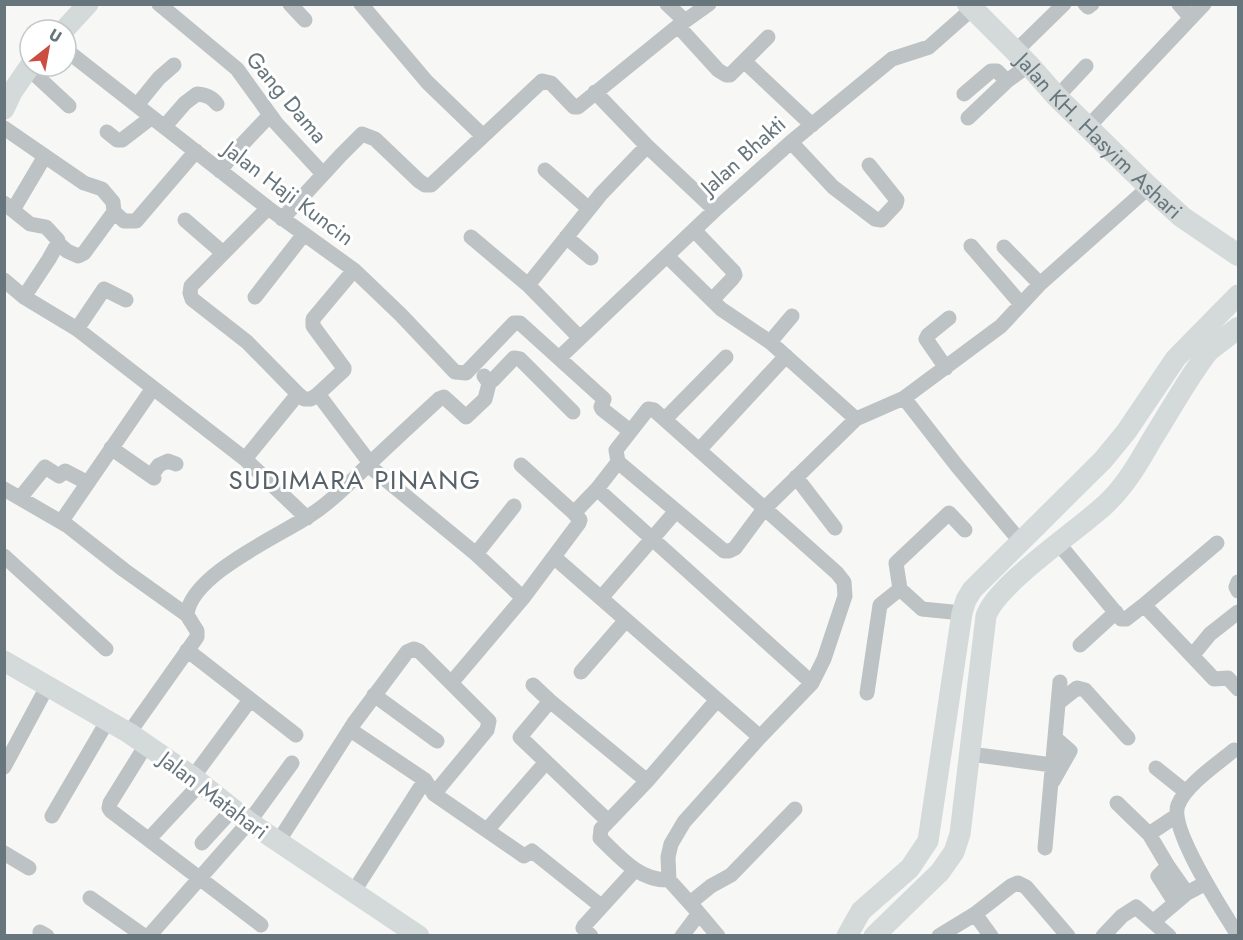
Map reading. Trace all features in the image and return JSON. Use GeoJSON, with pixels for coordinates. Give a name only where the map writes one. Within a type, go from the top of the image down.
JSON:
{"type":"FeatureCollection","features":[{"type":"Feature","properties":{"kind":"main road"},"geometry":{"type":"LineString","coordinates":[[75,18],[87,4]]}},
{"type":"Feature","properties":{"kind":"main road","name":"Jalan KH. Hasyim Ashari"},"geometry":{"type":"LineString","coordinates":[[970,6],[1057,97],[1149,187],[1182,217],[1239,255]]}},
{"type":"Feature","properties":{"kind":"main road"},"geometry":{"type":"LineString","coordinates":[[7,96],[21,78]]}},
{"type":"Feature","properties":{"kind":"main road"},"geometry":{"type":"LineString","coordinates":[[847,936],[861,911],[910,868],[928,841],[962,613],[972,590],[1103,460],[1126,432],[1176,358],[1239,295]]}},
{"type":"Feature","properties":{"kind":"main road"},"geometry":{"type":"LineString","coordinates":[[874,936],[940,872],[954,852],[960,834],[989,606],[996,597],[1106,504],[1129,479],[1208,351],[1239,315]]}},
{"type":"Feature","properties":{"kind":"main road"},"geometry":{"type":"LineString","coordinates":[[1208,351],[1239,328]]}},
{"type":"Feature","properties":{"kind":"main road"},"geometry":{"type":"LineString","coordinates":[[1103,460],[1112,475],[1129,479]]}},
{"type":"Feature","properties":{"kind":"main road"},"geometry":{"type":"LineString","coordinates":[[1083,480],[1098,488],[1104,495],[1106,504]]}},
{"type":"Feature","properties":{"kind":"main road","name":"Jalan Matahari"},"geometry":{"type":"LineString","coordinates":[[4,661],[138,739],[197,780],[241,816],[278,842],[419,936]]}},
{"type":"Feature","properties":{"kind":"main road"},"geometry":{"type":"LineString","coordinates":[[942,751],[969,754]]}},
{"type":"Feature","properties":{"kind":"street","name":"Gang Dama"},"geometry":{"type":"LineString","coordinates":[[159,4],[237,69],[270,115],[323,174]]}},
{"type":"Feature","properties":{"kind":"street"},"geometry":{"type":"LineString","coordinates":[[290,4],[305,20]]}},
{"type":"Feature","properties":{"kind":"street"},"geometry":{"type":"LineString","coordinates":[[667,4],[722,73],[729,75],[768,37]]}},
{"type":"Feature","properties":{"kind":"street"},"geometry":{"type":"LineString","coordinates":[[282,219],[362,134],[375,139],[424,185],[431,185],[542,81],[551,83],[576,108],[709,4]]}},
{"type":"Feature","properties":{"kind":"street"},"geometry":{"type":"LineString","coordinates":[[968,118],[1007,81],[1064,4]]}},
{"type":"Feature","properties":{"kind":"street"},"geometry":{"type":"LineString","coordinates":[[1085,4],[1088,7],[1092,4]]}},
{"type":"Feature","properties":{"kind":"street"},"geometry":{"type":"LineString","coordinates":[[1179,4],[1191,18]]}},
{"type":"Feature","properties":{"kind":"street"},"geometry":{"type":"LineString","coordinates":[[1088,127],[1204,4]]}},
{"type":"Feature","properties":{"kind":"street"},"geometry":{"type":"LineString","coordinates":[[366,6],[427,81],[483,136]]}},
{"type":"Feature","properties":{"kind":"street","name":"Jalan Bhakti"},"geometry":{"type":"LineString","coordinates":[[559,358],[715,210],[791,142],[892,59],[929,47],[970,6]]}},
{"type":"Feature","properties":{"kind":"street","name":"Jalan Haji Kuncin"},"geometry":{"type":"LineString","coordinates":[[78,59],[282,219],[354,270],[455,372],[463,374],[474,365]]}},
{"type":"Feature","properties":{"kind":"street"},"geometry":{"type":"LineString","coordinates":[[744,61],[812,125]]}},
{"type":"Feature","properties":{"kind":"street"},"geometry":{"type":"LineString","coordinates":[[137,105],[159,78],[174,65]]}},
{"type":"Feature","properties":{"kind":"street"},"geometry":{"type":"LineString","coordinates":[[1057,97],[1086,66]]}},
{"type":"Feature","properties":{"kind":"street"},"geometry":{"type":"LineString","coordinates":[[964,94],[994,70],[1007,81]]}},
{"type":"Feature","properties":{"kind":"street"},"geometry":{"type":"LineString","coordinates":[[40,78],[69,106]]}},
{"type":"Feature","properties":{"kind":"street"},"geometry":{"type":"LineString","coordinates":[[595,92],[715,210]]}},
{"type":"Feature","properties":{"kind":"street"},"geometry":{"type":"LineString","coordinates":[[107,132],[117,140],[122,140],[158,122],[198,94],[214,99],[217,105]]}},
{"type":"Feature","properties":{"kind":"street"},"geometry":{"type":"LineString","coordinates":[[220,171],[270,115]]}},
{"type":"Feature","properties":{"kind":"street"},"geometry":{"type":"LineString","coordinates":[[4,128],[45,156],[84,183],[102,189],[113,202],[114,212],[84,253],[78,256],[67,251],[58,243],[46,227],[30,224],[9,207],[45,156]]}},
{"type":"Feature","properties":{"kind":"street"},"geometry":{"type":"LineString","coordinates":[[791,142],[834,188],[875,219],[881,220],[897,200],[869,165]]}},
{"type":"Feature","properties":{"kind":"street"},"geometry":{"type":"LineString","coordinates":[[528,285],[617,176],[648,146]]}},
{"type":"Feature","properties":{"kind":"street"},"geometry":{"type":"LineString","coordinates":[[114,212],[124,221],[136,221],[196,151]]}},
{"type":"Feature","properties":{"kind":"street"},"geometry":{"type":"LineString","coordinates":[[545,170],[589,209]]}},
{"type":"Feature","properties":{"kind":"street"},"geometry":{"type":"LineString","coordinates":[[718,936],[669,880],[668,857],[675,835],[760,737],[812,683],[835,630],[845,596],[844,582],[837,573],[764,509],[700,449],[651,408],[616,450],[618,462],[724,551],[729,551],[735,548],[764,509],[856,419],[904,398],[1001,326],[1040,284],[1149,187]]}},
{"type":"Feature","properties":{"kind":"street"},"geometry":{"type":"LineString","coordinates":[[268,208],[191,286],[190,293],[192,299],[247,342],[298,394],[308,400],[343,371],[344,368],[313,326],[313,320],[354,270]]}},
{"type":"Feature","properties":{"kind":"street"},"geometry":{"type":"LineString","coordinates":[[185,220],[223,253]]}},
{"type":"Feature","properties":{"kind":"street"},"geometry":{"type":"LineString","coordinates":[[694,230],[735,275],[711,300]]}},
{"type":"Feature","properties":{"kind":"street"},"geometry":{"type":"LineString","coordinates":[[255,297],[304,234]]}},
{"type":"Feature","properties":{"kind":"street"},"geometry":{"type":"LineString","coordinates":[[471,237],[528,285],[580,338]]}},
{"type":"Feature","properties":{"kind":"street"},"geometry":{"type":"LineString","coordinates":[[566,237],[591,258]]}},
{"type":"Feature","properties":{"kind":"street"},"geometry":{"type":"LineString","coordinates":[[24,297],[58,243]]}},
{"type":"Feature","properties":{"kind":"street"},"geometry":{"type":"LineString","coordinates":[[971,246],[1022,304]]}},
{"type":"Feature","properties":{"kind":"street"},"geometry":{"type":"LineString","coordinates":[[1004,247],[1040,284]]}},
{"type":"Feature","properties":{"kind":"street"},"geometry":{"type":"LineString","coordinates":[[667,256],[711,300],[770,342],[856,419]]}},
{"type":"Feature","properties":{"kind":"street"},"geometry":{"type":"LineString","coordinates":[[4,279],[24,297],[77,329],[245,459],[307,518]]}},
{"type":"Feature","properties":{"kind":"street"},"geometry":{"type":"LineString","coordinates":[[77,329],[104,289],[126,300]]}},
{"type":"Feature","properties":{"kind":"street"},"geometry":{"type":"LineString","coordinates":[[770,342],[792,316]]}},
{"type":"Feature","properties":{"kind":"street"},"geometry":{"type":"LineString","coordinates":[[945,368],[926,339],[949,318]]}},
{"type":"Feature","properties":{"kind":"street"},"geometry":{"type":"LineString","coordinates":[[490,380],[474,365],[516,322],[604,399],[602,409],[630,431]]}},
{"type":"Feature","properties":{"kind":"street"},"geometry":{"type":"LineString","coordinates":[[700,449],[786,356]]}},
{"type":"Feature","properties":{"kind":"street"},"geometry":{"type":"LineString","coordinates":[[665,419],[726,357]]}},
{"type":"Feature","properties":{"kind":"street"},"geometry":{"type":"LineString","coordinates":[[490,380],[493,380],[514,358],[520,359],[573,412]]}},
{"type":"Feature","properties":{"kind":"street"},"geometry":{"type":"LineString","coordinates":[[187,615],[192,600],[223,568],[246,552],[324,507],[439,399],[444,397],[466,417],[485,399],[490,380]]}},
{"type":"Feature","properties":{"kind":"street"},"geometry":{"type":"LineString","coordinates":[[61,522],[153,388]]}},
{"type":"Feature","properties":{"kind":"street"},"geometry":{"type":"LineString","coordinates":[[245,459],[298,394]]}},
{"type":"Feature","properties":{"kind":"street"},"geometry":{"type":"LineString","coordinates":[[318,394],[369,464],[476,554],[523,598]]}},
{"type":"Feature","properties":{"kind":"street"},"geometry":{"type":"LineString","coordinates":[[904,398],[1020,541]]}},
{"type":"Feature","properties":{"kind":"street"},"geometry":{"type":"LineString","coordinates":[[111,448],[153,477],[159,465],[168,461],[176,464]]}},
{"type":"Feature","properties":{"kind":"street"},"geometry":{"type":"LineString","coordinates":[[574,513],[618,462]]}},
{"type":"Feature","properties":{"kind":"street"},"geometry":{"type":"LineString","coordinates":[[452,682],[555,558],[580,520],[521,465]]}},
{"type":"Feature","properties":{"kind":"street"},"geometry":{"type":"LineString","coordinates":[[20,498],[45,467],[59,476],[65,471],[88,483]]}},
{"type":"Feature","properties":{"kind":"street"},"geometry":{"type":"LineString","coordinates":[[796,477],[835,528]]}},
{"type":"Feature","properties":{"kind":"street"},"geometry":{"type":"LineString","coordinates":[[4,489],[61,522],[187,615],[197,631],[197,637],[187,650],[138,739],[109,808],[198,879],[261,925]]}},
{"type":"Feature","properties":{"kind":"street"},"geometry":{"type":"LineString","coordinates":[[597,489],[812,683]]}},
{"type":"Feature","properties":{"kind":"street"},"geometry":{"type":"LineString","coordinates":[[476,554],[514,506]]}},
{"type":"Feature","properties":{"kind":"street"},"geometry":{"type":"LineString","coordinates":[[601,598],[676,511]]}},
{"type":"Feature","properties":{"kind":"street"},"geometry":{"type":"LineString","coordinates":[[962,613],[922,609],[900,589],[896,563],[949,513],[965,530]]}},
{"type":"Feature","properties":{"kind":"street"},"geometry":{"type":"LineString","coordinates":[[1058,543],[1123,620],[1217,543]]}},
{"type":"Feature","properties":{"kind":"street"},"geometry":{"type":"LineString","coordinates":[[4,556],[106,649]]}},
{"type":"Feature","properties":{"kind":"street"},"geometry":{"type":"LineString","coordinates":[[555,558],[760,737]]}},
{"type":"Feature","properties":{"kind":"street"},"geometry":{"type":"LineString","coordinates":[[867,693],[880,605],[900,589]]}},
{"type":"Feature","properties":{"kind":"street"},"geometry":{"type":"LineString","coordinates":[[1144,605],[1214,679],[1228,678],[1239,689]]}},
{"type":"Feature","properties":{"kind":"street"},"geometry":{"type":"LineString","coordinates":[[1080,645],[1116,612]]}},
{"type":"Feature","properties":{"kind":"street"},"geometry":{"type":"LineString","coordinates":[[1192,656],[1210,634],[1239,612]]}},
{"type":"Feature","properties":{"kind":"street"},"geometry":{"type":"LineString","coordinates":[[581,672],[626,620]]}},
{"type":"Feature","properties":{"kind":"street"},"geometry":{"type":"LineString","coordinates":[[278,842],[374,695],[407,652],[414,649],[452,682],[489,721],[489,725],[474,747],[434,794]]}},
{"type":"Feature","properties":{"kind":"street"},"geometry":{"type":"LineString","coordinates":[[187,650],[296,735]]}},
{"type":"Feature","properties":{"kind":"street"},"geometry":{"type":"LineString","coordinates":[[1045,848],[1060,682]]}},
{"type":"Feature","properties":{"kind":"street"},"geometry":{"type":"LineString","coordinates":[[4,767],[48,685]]}},
{"type":"Feature","properties":{"kind":"street"},"geometry":{"type":"LineString","coordinates":[[533,685],[647,781]]}},
{"type":"Feature","properties":{"kind":"street"},"geometry":{"type":"LineString","coordinates":[[1058,703],[1077,688],[1085,690],[1128,738]]}},
{"type":"Feature","properties":{"kind":"street"},"geometry":{"type":"LineString","coordinates":[[374,695],[437,741]]}},
{"type":"Feature","properties":{"kind":"street"},"geometry":{"type":"LineString","coordinates":[[149,839],[197,780],[250,700]]}},
{"type":"Feature","properties":{"kind":"street"},"geometry":{"type":"LineString","coordinates":[[669,880],[653,880],[634,870],[600,838],[601,829],[647,781],[717,700]]}},
{"type":"Feature","properties":{"kind":"street"},"geometry":{"type":"LineString","coordinates":[[550,701],[520,736],[608,821]]}},
{"type":"Feature","properties":{"kind":"street"},"geometry":{"type":"LineString","coordinates":[[52,816],[108,720]]}},
{"type":"Feature","properties":{"kind":"street"},"geometry":{"type":"LineString","coordinates":[[352,727],[354,732],[425,780],[434,794],[524,856],[532,851],[601,906]]}},
{"type":"Feature","properties":{"kind":"street"},"geometry":{"type":"LineString","coordinates":[[1050,784],[1070,752],[1054,738]]}},
{"type":"Feature","properties":{"kind":"street"},"geometry":{"type":"LineString","coordinates":[[1232,930],[1183,838],[1176,816],[1177,807],[1186,792],[1234,750]]}},
{"type":"Feature","properties":{"kind":"street"},"geometry":{"type":"LineString","coordinates":[[969,754],[1052,765]]}},
{"type":"Feature","properties":{"kind":"street"},"geometry":{"type":"LineString","coordinates":[[487,830],[546,762]]}},
{"type":"Feature","properties":{"kind":"street"},"geometry":{"type":"LineString","coordinates":[[149,936],[198,879],[241,816],[292,763]]}},
{"type":"Feature","properties":{"kind":"street"},"geometry":{"type":"LineString","coordinates":[[1156,768],[1186,792]]}},
{"type":"Feature","properties":{"kind":"street"},"geometry":{"type":"LineString","coordinates":[[354,891],[425,780]]}},
{"type":"Feature","properties":{"kind":"street"},"geometry":{"type":"LineString","coordinates":[[1117,803],[1149,834],[1168,866],[1158,876],[1180,897]]}},
{"type":"Feature","properties":{"kind":"street"},"geometry":{"type":"LineString","coordinates":[[694,907],[711,885],[731,875],[795,809]]}},
{"type":"Feature","properties":{"kind":"street"},"geometry":{"type":"LineString","coordinates":[[202,843],[241,816]]}},
{"type":"Feature","properties":{"kind":"street"},"geometry":{"type":"LineString","coordinates":[[1149,834],[1176,816]]}},
{"type":"Feature","properties":{"kind":"street"},"geometry":{"type":"LineString","coordinates":[[4,853],[29,868]]}},
{"type":"Feature","properties":{"kind":"street"},"geometry":{"type":"LineString","coordinates":[[591,936],[583,928],[634,870]]}},
{"type":"Feature","properties":{"kind":"street"},"geometry":{"type":"LineString","coordinates":[[1154,921],[1180,897],[1206,882]]}},
{"type":"Feature","properties":{"kind":"street"},"geometry":{"type":"LineString","coordinates":[[939,936],[1018,883],[1026,887],[1068,936]]}},
{"type":"Feature","properties":{"kind":"street"},"geometry":{"type":"LineString","coordinates":[[90,898],[144,936]]}},
{"type":"Feature","properties":{"kind":"street"},"geometry":{"type":"LineString","coordinates":[[682,936],[697,916],[694,907]]}},
{"type":"Feature","properties":{"kind":"street"},"geometry":{"type":"LineString","coordinates":[[1103,936],[1133,908],[1139,908],[1169,936]]}},
{"type":"Feature","properties":{"kind":"street"},"geometry":{"type":"LineString","coordinates":[[975,914],[991,936]]}},
{"type":"Feature","properties":{"kind":"district","name":"SUDIMARA PINANG"},"geometry":{"type":"Point","coordinates":[355,480]}}]}
